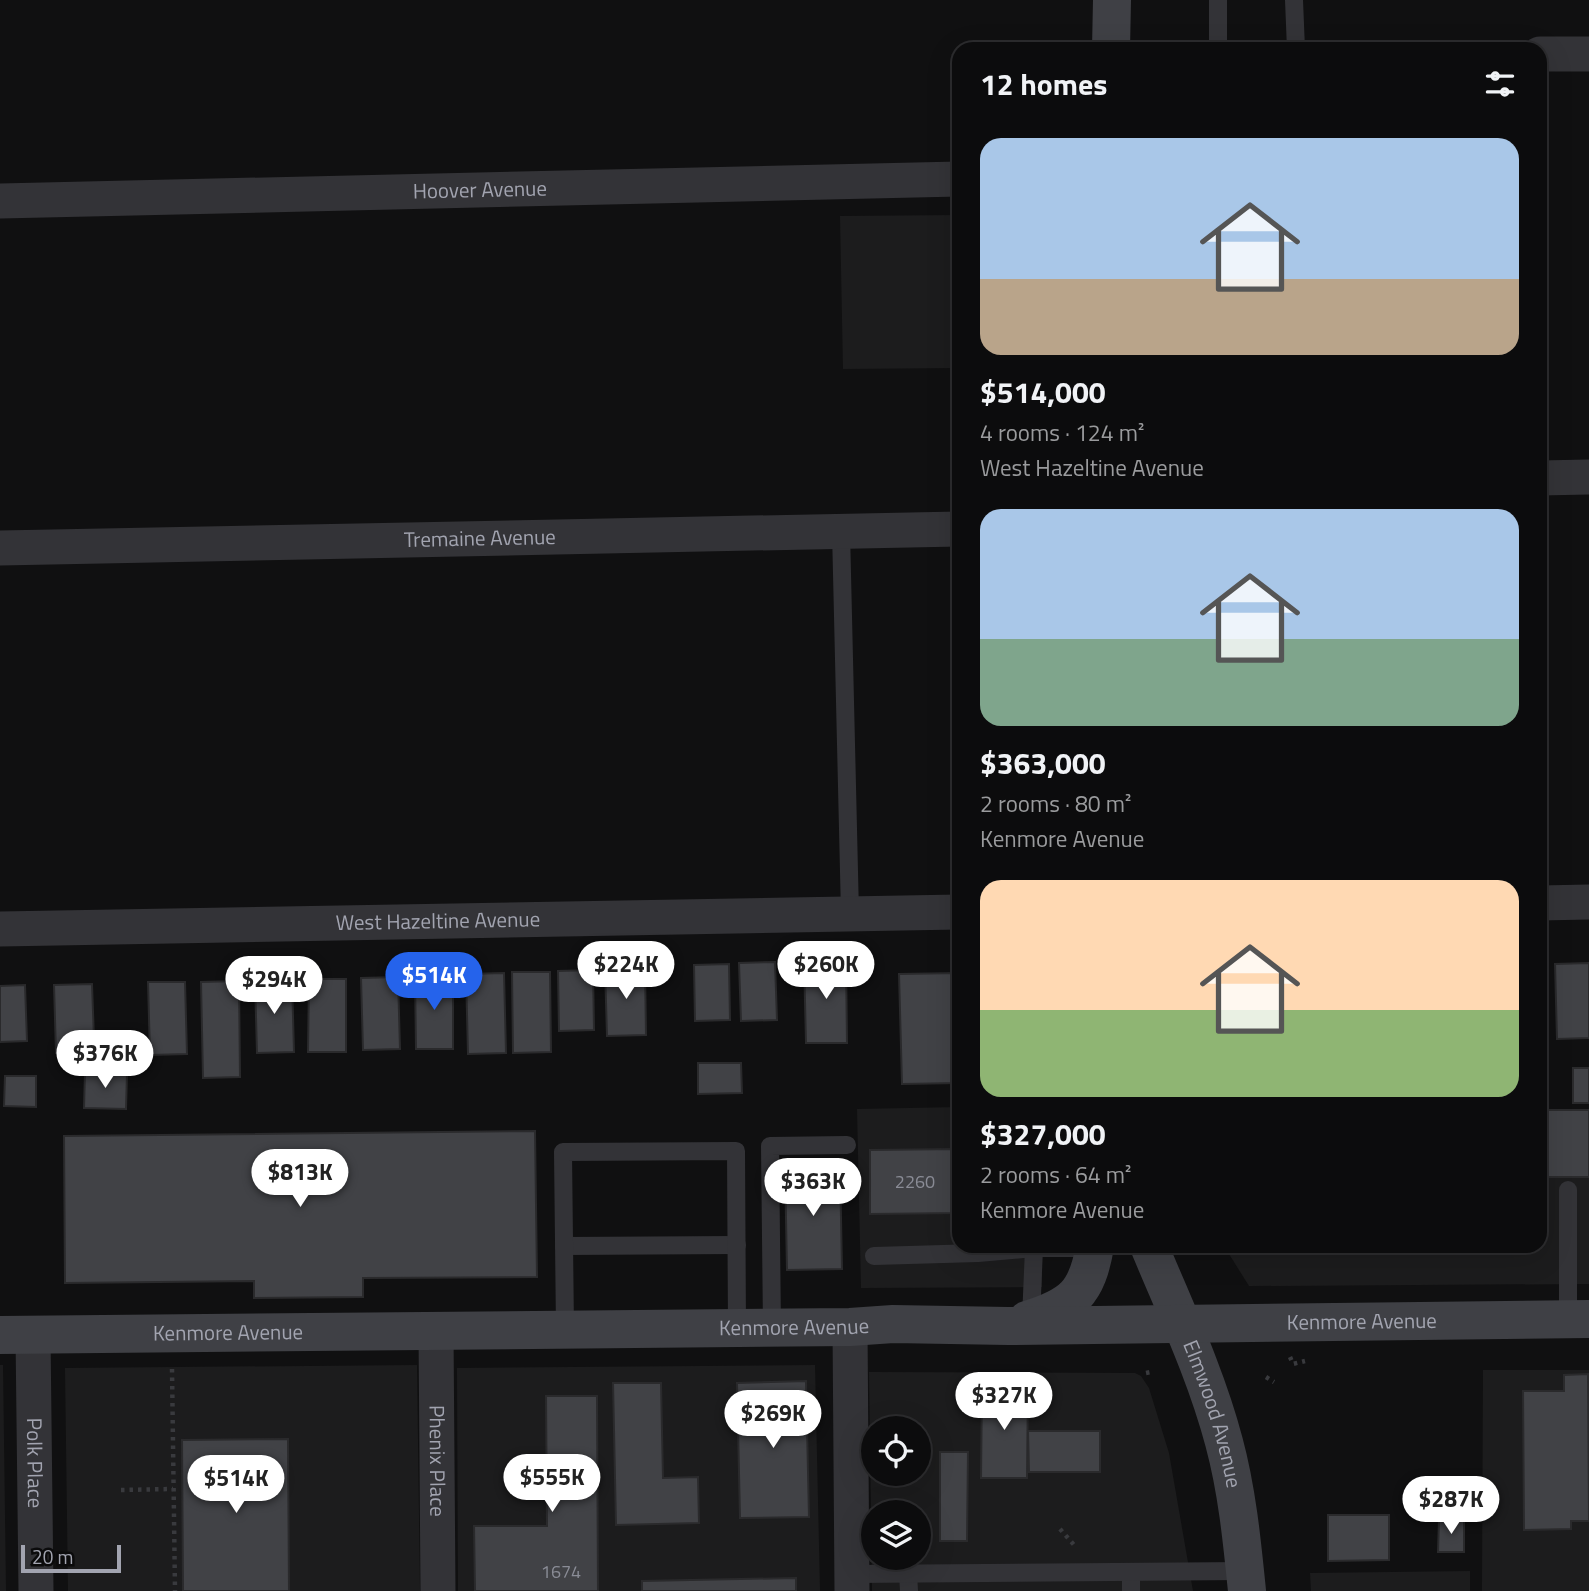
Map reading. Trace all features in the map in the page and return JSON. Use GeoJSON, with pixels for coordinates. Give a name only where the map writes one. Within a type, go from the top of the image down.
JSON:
{"type":"FeatureCollection","features":[{"type":"Feature","properties":{"kind":"street"},"geometry":{"type":"LineString","coordinates":[[1111,42],[1112,0]]}},
{"type":"Feature","properties":{"kind":"street"},"geometry":{"type":"LineString","coordinates":[[1547,54],[1589,54]]}},
{"type":"Feature","properties":{"kind":"street","name":"Hoover Avenue"},"geometry":{"type":"LineString","coordinates":[[0,201],[952,179]]}},
{"type":"Feature","properties":{"kind":"street"},"geometry":{"type":"LineString","coordinates":[[1547,478],[1589,477]]}},
{"type":"Feature","properties":{"kind":"street","name":"Tremaine Avenue"},"geometry":{"type":"LineString","coordinates":[[0,548],[952,529]]}},
{"type":"Feature","properties":{"kind":"street"},"geometry":{"type":"LineString","coordinates":[[1547,903],[1589,902]]}},
{"type":"Feature","properties":{"kind":"street","name":"West Hazeltine Avenue"},"geometry":{"type":"LineString","coordinates":[[0,929],[952,912]]}},
{"type":"Feature","properties":{"kind":"street"},"geometry":{"type":"LineString","coordinates":[[1020,1323],[1071,1301],[1084,1286],[1094,1253]]}},
{"type":"Feature","properties":{"kind":"street","name":"Elmwood Avenue"},"geometry":{"type":"LineString","coordinates":[[1152,1253],[1204,1374],[1224,1442],[1234,1490],[1246,1581]]}},
{"type":"Feature","properties":{"kind":"street","name":"Kenmore Avenue"},"geometry":{"type":"LineString","coordinates":[[17,1335],[1578,1319]]}},
{"type":"Feature","properties":{"kind":"street"},"geometry":{"type":"LineString","coordinates":[[850,1327],[852,1582]]}},
{"type":"Feature","properties":{"kind":"street","name":"Phenix Place"},"geometry":{"type":"LineString","coordinates":[[436,1331],[438,1591]]}},
{"type":"Feature","properties":{"kind":"street","name":"Polk Place"},"geometry":{"type":"LineString","coordinates":[[17,1335],[36,1591]]}},
{"type":"Feature","properties":{"kind":"lane"},"geometry":{"type":"LineString","coordinates":[[1218,0],[1218,42]]}},
{"type":"Feature","properties":{"kind":"lane"},"geometry":{"type":"LineString","coordinates":[[1294,0],[1297,42]]}},
{"type":"Feature","properties":{"kind":"lane"},"geometry":{"type":"LineString","coordinates":[[841,531],[850,914]]}},
{"type":"Feature","properties":{"kind":"lane"},"geometry":{"type":"LineString","coordinates":[[755,1328],[771,1146],[847,1145]]}},
{"type":"Feature","properties":{"kind":"lane"},"geometry":{"type":"LineString","coordinates":[[565,1330],[564,1152],[736,1151],[737,1245],[755,1328]]}},
{"type":"Feature","properties":{"kind":"lane"},"geometry":{"type":"LineString","coordinates":[[1568,1190],[1578,1319]]}},
{"type":"Feature","properties":{"kind":"lane"},"geometry":{"type":"LineString","coordinates":[[564,1246],[737,1245]]}},
{"type":"Feature","properties":{"kind":"lane"},"geometry":{"type":"LineString","coordinates":[[874,1256],[952,1252]]}},
{"type":"Feature","properties":{"kind":"lane"},"geometry":{"type":"LineString","coordinates":[[1020,1323],[1033,1253]]}},
{"type":"Feature","properties":{"kind":"lane"},"geometry":{"type":"LineString","coordinates":[[852,1582],[1131,1572],[1246,1581]]}},
{"type":"Feature","properties":{"kind":"lane"},"geometry":{"type":"LineString","coordinates":[[1131,1572],[1131,1591]]}},
{"type":"Feature","properties":{"kind":"path"},"geometry":{"type":"LineString","coordinates":[[172,1365],[175,1591]]}},
{"type":"Feature","properties":{"kind":"path"},"geometry":{"type":"LineString","coordinates":[[1266,1377],[1274,1382]]}},
{"type":"Feature","properties":{"kind":"path"},"geometry":{"type":"LineString","coordinates":[[121,1490],[173,1489]]}},
{"type":"Feature","properties":{"kind":"path"},"geometry":{"type":"LineString","coordinates":[[1060,1529],[1082,1555]]}},
{"type":"Feature","properties":{"kind":"shaded area"},"geometry":{"type":"Polygon","coordinates":[[[952,215],[952,368],[843,369],[840,216],[952,215]]]}},
{"type":"Feature","properties":{"kind":"shaded area"},"geometry":{"type":"Polygon","coordinates":[[[952,1107],[952,1253],[1042,1253],[1042,1287],[861,1288],[857,1109],[952,1107]]]}},
{"type":"Feature","properties":{"kind":"shaded area"},"geometry":{"type":"Polygon","coordinates":[[[1589,1113],[1589,1284],[1249,1286],[1228,1253],[1547,1253],[1547,1114],[1589,1113]]]}},
{"type":"Feature","properties":{"kind":"shaded area"},"geometry":{"type":"Polygon","coordinates":[[[0,1365],[3,1365],[6,1591],[0,1591],[0,1365]]]}},
{"type":"Feature","properties":{"kind":"shaded area"},"geometry":{"type":"Polygon","coordinates":[[[417,1365],[420,1591],[68,1591],[65,1368],[417,1365]]]}},
{"type":"Feature","properties":{"kind":"shaded area"},"geometry":{"type":"Polygon","coordinates":[[[815,1365],[820,1591],[458,1591],[457,1368],[815,1365]]]}},
{"type":"Feature","properties":{"kind":"shaded area"},"geometry":{"type":"Polygon","coordinates":[[[1483,1370],[1589,1370],[1589,1591],[1482,1591],[1483,1370]]]}},
{"type":"Feature","properties":{"kind":"shaded area"},"geometry":{"type":"Polygon","coordinates":[[[869,1372],[1135,1373],[1141,1376],[1149,1388],[1169,1453],[1193,1591],[872,1591],[872,1570],[931,1570],[931,1500],[871,1500],[871,1486],[931,1486],[931,1416],[870,1416],[869,1372]]]}},
{"type":"Feature","properties":{"kind":"shaded area"},"geometry":{"type":"Polygon","coordinates":[[[1470,1571],[1470,1591],[1311,1591],[1310,1573],[1470,1571]]]}},
{"type":"Feature","properties":{"kind":"building"},"geometry":{"type":"Polygon","coordinates":[[[846,959],[847,1043],[806,1043],[804,960],[846,959]]]}},
{"type":"Feature","properties":{"kind":"building"},"geometry":{"type":"Polygon","coordinates":[[[775,962],[777,1020],[741,1021],[739,963],[775,962]]]}},
{"type":"Feature","properties":{"kind":"building"},"geometry":{"type":"Polygon","coordinates":[[[1589,963],[1589,1038],[1557,1039],[1555,964],[1589,963]]]}},
{"type":"Feature","properties":{"kind":"building"},"geometry":{"type":"Polygon","coordinates":[[[729,964],[730,1020],[695,1021],[694,965],[729,964]]]}},
{"type":"Feature","properties":{"kind":"building"},"geometry":{"type":"Polygon","coordinates":[[[645,967],[646,1035],[607,1036],[605,968],[645,967]]]}},
{"type":"Feature","properties":{"kind":"building"},"geometry":{"type":"Polygon","coordinates":[[[593,970],[594,1030],[559,1031],[558,971],[593,970]]]}},
{"type":"Feature","properties":{"kind":"building"},"geometry":{"type":"Polygon","coordinates":[[[512,972],[550,972],[551,1052],[513,1053],[512,972]]]}},
{"type":"Feature","properties":{"kind":"building"},"geometry":{"type":"Polygon","coordinates":[[[504,973],[506,1053],[468,1054],[466,974],[504,973]]]}},
{"type":"Feature","properties":{"kind":"building"},"geometry":{"type":"Polygon","coordinates":[[[952,973],[952,1083],[902,1084],[899,974],[952,973]]]}},
{"type":"Feature","properties":{"kind":"building"},"geometry":{"type":"Polygon","coordinates":[[[415,976],[453,976],[453,1049],[416,1049],[415,976]]]}},
{"type":"Feature","properties":{"kind":"building"},"geometry":{"type":"Polygon","coordinates":[[[398,977],[400,1049],[363,1050],[361,978],[398,977]]]}},
{"type":"Feature","properties":{"kind":"building"},"geometry":{"type":"Polygon","coordinates":[[[309,979],[346,979],[346,1052],[308,1052],[309,979]]]}},
{"type":"Feature","properties":{"kind":"building"},"geometry":{"type":"Polygon","coordinates":[[[292,980],[294,1052],[257,1053],[255,981],[292,980]]]}},
{"type":"Feature","properties":{"kind":"building"},"geometry":{"type":"Polygon","coordinates":[[[239,981],[240,1077],[203,1078],[201,982],[239,981]]]}},
{"type":"Feature","properties":{"kind":"building"},"geometry":{"type":"Polygon","coordinates":[[[148,982],[185,982],[187,1054],[150,1055],[148,982]]]}},
{"type":"Feature","properties":{"kind":"building"},"geometry":{"type":"Polygon","coordinates":[[[92,984],[94,1039],[75,1040],[76,1053],[56,1053],[54,985],[92,984]]]}},
{"type":"Feature","properties":{"kind":"building"},"geometry":{"type":"Polygon","coordinates":[[[25,985],[27,1041],[0,1042],[0,986],[25,985]]]}},
{"type":"Feature","properties":{"kind":"building"},"geometry":{"type":"Polygon","coordinates":[[[698,1063],[741,1063],[742,1093],[698,1094],[698,1063]]]}},
{"type":"Feature","properties":{"kind":"building"},"geometry":{"type":"Polygon","coordinates":[[[1573,1068],[1589,1068],[1589,1103],[1573,1103],[1573,1068]]]}},
{"type":"Feature","properties":{"kind":"building"},"geometry":{"type":"Polygon","coordinates":[[[85,1072],[127,1073],[126,1109],[84,1108],[85,1072]]]}},
{"type":"Feature","properties":{"kind":"building"},"geometry":{"type":"Polygon","coordinates":[[[5,1076],[36,1076],[36,1107],[4,1106],[5,1076]]]}},
{"type":"Feature","properties":{"kind":"building"},"geometry":{"type":"Polygon","coordinates":[[[1547,1110],[1589,1110],[1589,1177],[1547,1177],[1547,1110]]]}},
{"type":"Feature","properties":{"kind":"building"},"geometry":{"type":"Polygon","coordinates":[[[535,1131],[537,1277],[363,1278],[363,1297],[254,1298],[254,1281],[65,1283],[64,1136],[535,1131]]]}},
{"type":"Feature","properties":{"kind":"building"},"geometry":{"type":"Polygon","coordinates":[[[952,1149],[952,1213],[870,1214],[870,1150],[952,1149]]]}},
{"type":"Feature","properties":{"kind":"building"},"geometry":{"type":"Polygon","coordinates":[[[785,1167],[840,1167],[842,1269],[787,1270],[785,1167]]]}},
{"type":"Feature","properties":{"kind":"building"},"geometry":{"type":"Polygon","coordinates":[[[1588,1374],[1589,1521],[1571,1521],[1571,1529],[1524,1530],[1523,1391],[1564,1391],[1564,1375],[1588,1374]]]}},
{"type":"Feature","properties":{"kind":"building"},"geometry":{"type":"Polygon","coordinates":[[[806,1381],[809,1517],[740,1518],[737,1383],[806,1381]]]}},
{"type":"Feature","properties":{"kind":"building"},"geometry":{"type":"Polygon","coordinates":[[[613,1383],[661,1383],[663,1478],[698,1477],[699,1523],[616,1525],[613,1383]]]}},
{"type":"Feature","properties":{"kind":"building"},"geometry":{"type":"Polygon","coordinates":[[[982,1385],[1028,1385],[1027,1478],[981,1478],[982,1385]]]}},
{"type":"Feature","properties":{"kind":"building"},"geometry":{"type":"Polygon","coordinates":[[[546,1396],[597,1396],[598,1591],[475,1591],[474,1526],[547,1526],[546,1396]]]}},
{"type":"Feature","properties":{"kind":"building"},"geometry":{"type":"Polygon","coordinates":[[[1028,1431],[1100,1431],[1100,1472],[1029,1472],[1028,1431]]]}},
{"type":"Feature","properties":{"kind":"building"},"geometry":{"type":"Polygon","coordinates":[[[288,1439],[289,1591],[183,1591],[182,1440],[288,1439]]]}},
{"type":"Feature","properties":{"kind":"building"},"geometry":{"type":"Polygon","coordinates":[[[940,1452],[968,1452],[967,1541],[940,1541],[940,1452]]]}},
{"type":"Feature","properties":{"kind":"building"},"geometry":{"type":"Polygon","coordinates":[[[1328,1515],[1389,1515],[1389,1560],[1328,1561],[1328,1515]]]}},
{"type":"Feature","properties":{"kind":"building"},"geometry":{"type":"Polygon","coordinates":[[[1439,1519],[1464,1520],[1464,1552],[1438,1552],[1439,1519]]]}},
{"type":"Feature","properties":{"kind":"building"},"geometry":{"type":"Polygon","coordinates":[[[796,1578],[796,1591],[642,1591],[642,1581],[796,1578]]]}}]}
